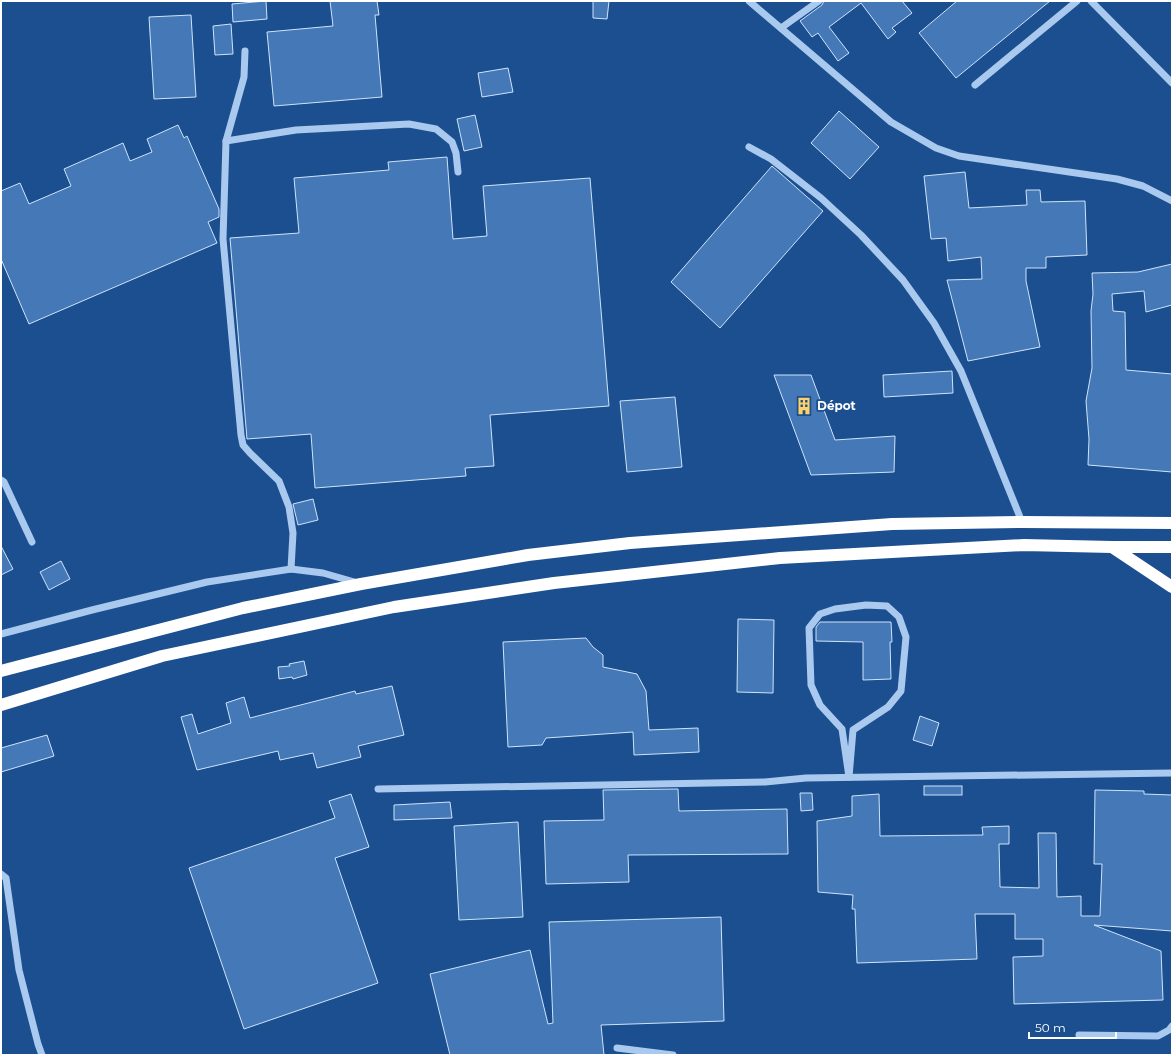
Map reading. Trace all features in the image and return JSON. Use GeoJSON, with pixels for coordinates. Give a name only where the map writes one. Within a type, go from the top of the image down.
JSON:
{"type":"FeatureCollection","features":[{"type":"Feature","properties":{"kind":"highway"},"geometry":{"type":"LineString","coordinates":[[1,671],[243,608],[361,584],[528,555],[630,543],[892,524],[1022,522],[1172,523]]}},
{"type":"Feature","properties":{"kind":"highway"},"geometry":{"type":"LineString","coordinates":[[1,705],[162,656],[394,607],[554,583],[780,558],[1024,545],[1112,547],[1172,546]]}},
{"type":"Feature","properties":{"kind":"highway"},"geometry":{"type":"LineString","coordinates":[[1112,547],[1172,586]]}},
{"type":"Feature","properties":{"kind":"street"},"geometry":{"type":"LineString","coordinates":[[749,1],[891,122],[936,148],[959,156],[1117,179],[1143,186],[1172,200]]}},
{"type":"Feature","properties":{"kind":"street"},"geometry":{"type":"LineString","coordinates":[[781,28],[819,1]]}},
{"type":"Feature","properties":{"kind":"street"},"geometry":{"type":"LineString","coordinates":[[975,85],[1077,1]]}},
{"type":"Feature","properties":{"kind":"street"},"geometry":{"type":"LineString","coordinates":[[1091,1],[1172,83]]}},
{"type":"Feature","properties":{"kind":"street"},"geometry":{"type":"LineString","coordinates":[[245,51],[244,76],[226,141],[223,239],[243,445],[279,481],[289,507],[293,533],[291,568]]}},
{"type":"Feature","properties":{"kind":"street"},"geometry":{"type":"LineString","coordinates":[[226,141],[296,130],[409,124],[436,129],[452,142],[456,154],[458,172]]}},
{"type":"Feature","properties":{"kind":"street"},"geometry":{"type":"LineString","coordinates":[[749,146],[771,159],[821,198],[861,235],[904,280],[934,323],[961,371],[1022,522]]}},
{"type":"Feature","properties":{"kind":"street"},"geometry":{"type":"LineString","coordinates":[[1,480],[4,482],[32,542]]}},
{"type":"Feature","properties":{"kind":"street"},"geometry":{"type":"LineString","coordinates":[[1,634],[207,582],[291,568],[324,573],[361,584]]}},
{"type":"Feature","properties":{"kind":"street"},"geometry":{"type":"LineString","coordinates":[[866,606],[887,606],[899,617],[906,637],[901,691],[888,707],[853,730],[849,777],[842,728],[820,705],[811,686],[809,628],[820,614],[836,609],[866,606]]}},
{"type":"Feature","properties":{"kind":"street"},"geometry":{"type":"LineString","coordinates":[[378,789],[765,782],[806,778],[849,777],[1172,773]]}},
{"type":"Feature","properties":{"kind":"street"},"geometry":{"type":"LineString","coordinates":[[1,874],[6,878],[19,970],[42,1055]]}},
{"type":"Feature","properties":{"kind":"street"},"geometry":{"type":"LineString","coordinates":[[1079,1035],[1158,1036],[1169,1030],[1172,1026]]}},
{"type":"Feature","properties":{"kind":"street"},"geometry":{"type":"LineString","coordinates":[[617,1048],[673,1055]]}},
{"type":"Feature","properties":{"kind":"building"},"geometry":{"type":"Polygon","coordinates":[[[266,1],[267,19],[233,22],[232,4],[266,1]]]}},
{"type":"Feature","properties":{"kind":"building"},"geometry":{"type":"Polygon","coordinates":[[[330,1],[377,1],[379,15],[375,15],[382,97],[274,106],[267,32],[333,26],[330,1]]]}},
{"type":"Feature","properties":{"kind":"building"},"geometry":{"type":"Polygon","coordinates":[[[593,1],[609,1],[607,19],[593,18],[593,1]]]}},
{"type":"Feature","properties":{"kind":"building"},"geometry":{"type":"Polygon","coordinates":[[[824,1],[902,1],[912,13],[892,28],[896,32],[888,39],[861,3],[829,27],[849,53],[838,61],[818,33],[812,37],[800,21],[822,5],[824,1]]]}},
{"type":"Feature","properties":{"kind":"building"},"geometry":{"type":"Polygon","coordinates":[[[957,1],[1050,1],[956,78],[919,33],[957,1]]]}},
{"type":"Feature","properties":{"kind":"building"},"geometry":{"type":"Polygon","coordinates":[[[191,15],[196,97],[154,99],[149,17],[191,15]]]}},
{"type":"Feature","properties":{"kind":"building"},"geometry":{"type":"Polygon","coordinates":[[[231,24],[233,54],[215,55],[213,26],[231,24]]]}},
{"type":"Feature","properties":{"kind":"building"},"geometry":{"type":"Polygon","coordinates":[[[508,68],[513,92],[482,97],[478,73],[508,68]]]}},
{"type":"Feature","properties":{"kind":"building"},"geometry":{"type":"Polygon","coordinates":[[[839,111],[879,147],[850,179],[811,143],[839,111]]]}},
{"type":"Feature","properties":{"kind":"building"},"geometry":{"type":"Polygon","coordinates":[[[475,115],[482,147],[464,151],[457,119],[475,115]]]}},
{"type":"Feature","properties":{"kind":"building"},"geometry":{"type":"Polygon","coordinates":[[[178,125],[184,138],[187,136],[219,209],[219,217],[208,222],[217,243],[29,324],[1,259],[1,191],[20,183],[29,204],[71,186],[64,169],[123,143],[130,161],[152,152],[147,139],[178,125]]]}},
{"type":"Feature","properties":{"kind":"building"},"geometry":{"type":"Polygon","coordinates":[[[447,157],[453,239],[487,236],[483,186],[590,178],[609,406],[490,415],[494,466],[465,468],[466,476],[315,488],[311,434],[247,439],[230,238],[299,233],[294,178],[389,170],[388,162],[447,157]]]}},
{"type":"Feature","properties":{"kind":"building"},"geometry":{"type":"Polygon","coordinates":[[[772,166],[823,211],[720,328],[671,282],[772,166]]]}},
{"type":"Feature","properties":{"kind":"building"},"geometry":{"type":"Polygon","coordinates":[[[965,172],[969,208],[1027,205],[1026,190],[1040,190],[1041,202],[1085,201],[1087,255],[1046,257],[1046,268],[1026,268],[1026,281],[1040,347],[968,361],[947,280],[982,279],[981,257],[948,261],[946,238],[931,239],[924,176],[965,172]]]}},
{"type":"Feature","properties":{"kind":"building"},"geometry":{"type":"Polygon","coordinates":[[[1172,264],[1172,305],[1146,312],[1144,291],[1112,294],[1113,311],[1125,312],[1126,370],[1172,374],[1172,472],[1088,465],[1089,439],[1086,401],[1092,368],[1092,273],[1138,272],[1172,264]]]}},
{"type":"Feature","properties":{"kind":"building"},"geometry":{"type":"Polygon","coordinates":[[[952,371],[953,393],[884,397],[883,375],[952,371]]]}},
{"type":"Feature","properties":{"kind":"building","name":"Dépot"},"geometry":{"type":"Polygon","coordinates":[[[774,375],[811,375],[835,440],[895,436],[894,472],[811,475],[774,375]]]}},
{"type":"Feature","properties":{"kind":"building"},"geometry":{"type":"Polygon","coordinates":[[[675,397],[682,467],[627,472],[620,401],[675,397]]]}},
{"type":"Feature","properties":{"kind":"building"},"geometry":{"type":"Polygon","coordinates":[[[313,499],[318,520],[298,525],[293,504],[313,499]]]}},
{"type":"Feature","properties":{"kind":"building"},"geometry":{"type":"Polygon","coordinates":[[[1,546],[13,569],[1,575],[1,546]]]}},
{"type":"Feature","properties":{"kind":"building"},"geometry":{"type":"Polygon","coordinates":[[[61,561],[70,579],[49,590],[40,572],[61,561]]]}},
{"type":"Feature","properties":{"kind":"building"},"geometry":{"type":"Polygon","coordinates":[[[738,619],[774,620],[773,693],[737,692],[738,619]]]}},
{"type":"Feature","properties":{"kind":"building"},"geometry":{"type":"Polygon","coordinates":[[[820,622],[891,622],[891,679],[863,680],[863,642],[816,641],[816,627],[820,622]]]}},
{"type":"Feature","properties":{"kind":"building"},"geometry":{"type":"Polygon","coordinates":[[[586,638],[593,647],[603,655],[603,667],[637,674],[646,691],[649,730],[698,728],[699,752],[634,755],[633,732],[546,738],[542,745],[508,747],[503,642],[586,638]]]}},
{"type":"Feature","properties":{"kind":"building"},"geometry":{"type":"Polygon","coordinates":[[[304,661],[307,675],[293,679],[292,677],[279,679],[278,667],[290,666],[289,664],[304,661]]]}},
{"type":"Feature","properties":{"kind":"building"},"geometry":{"type":"Polygon","coordinates":[[[392,686],[404,735],[358,746],[361,757],[317,768],[313,753],[280,760],[278,751],[197,770],[181,717],[192,714],[198,734],[231,723],[226,703],[244,697],[250,718],[355,691],[356,694],[392,686]]]}},
{"type":"Feature","properties":{"kind":"building"},"geometry":{"type":"Polygon","coordinates":[[[920,716],[939,723],[932,746],[913,740],[920,716]]]}},
{"type":"Feature","properties":{"kind":"building"},"geometry":{"type":"Polygon","coordinates":[[[47,735],[54,756],[1,772],[1,748],[47,735]]]}},
{"type":"Feature","properties":{"kind":"building"},"geometry":{"type":"Polygon","coordinates":[[[924,786],[962,786],[962,795],[924,795],[924,786]]]}},
{"type":"Feature","properties":{"kind":"building"},"geometry":{"type":"Polygon","coordinates":[[[678,789],[679,811],[787,809],[788,854],[628,855],[629,882],[546,884],[544,821],[604,820],[603,790],[678,789]]]}},
{"type":"Feature","properties":{"kind":"building"},"geometry":{"type":"Polygon","coordinates":[[[1095,790],[1144,791],[1144,794],[1172,795],[1172,931],[1094,925],[1161,951],[1163,1000],[1014,1004],[1013,957],[1043,956],[1043,939],[1015,939],[1015,914],[975,914],[977,959],[857,963],[855,909],[852,909],[853,895],[818,892],[817,821],[852,816],[852,796],[879,794],[880,836],[983,835],[982,827],[1009,826],[1009,844],[999,844],[1000,887],[1039,888],[1038,833],[1056,833],[1057,897],[1081,896],[1081,916],[1100,916],[1102,864],[1094,864],[1095,790]]]}},
{"type":"Feature","properties":{"kind":"building"},"geometry":{"type":"Polygon","coordinates":[[[800,793],[812,793],[813,810],[801,811],[800,793]]]}},
{"type":"Feature","properties":{"kind":"building"},"geometry":{"type":"Polygon","coordinates":[[[351,794],[369,847],[335,858],[378,983],[244,1029],[189,868],[335,818],[329,801],[351,794]]]}},
{"type":"Feature","properties":{"kind":"building"},"geometry":{"type":"Polygon","coordinates":[[[450,802],[452,818],[394,820],[394,805],[450,802]]]}},
{"type":"Feature","properties":{"kind":"building"},"geometry":{"type":"Polygon","coordinates":[[[518,822],[523,917],[459,920],[454,826],[518,822]]]}},
{"type":"Feature","properties":{"kind":"building"},"geometry":{"type":"Polygon","coordinates":[[[721,917],[724,1021],[601,1025],[604,1055],[450,1055],[430,974],[530,950],[548,1024],[553,1023],[549,922],[721,917]]]}},
{"type":"Feature","properties":{"kind":"place","name":"Dépot"},"geometry":{"type":"Point","coordinates":[804,406]}}]}
